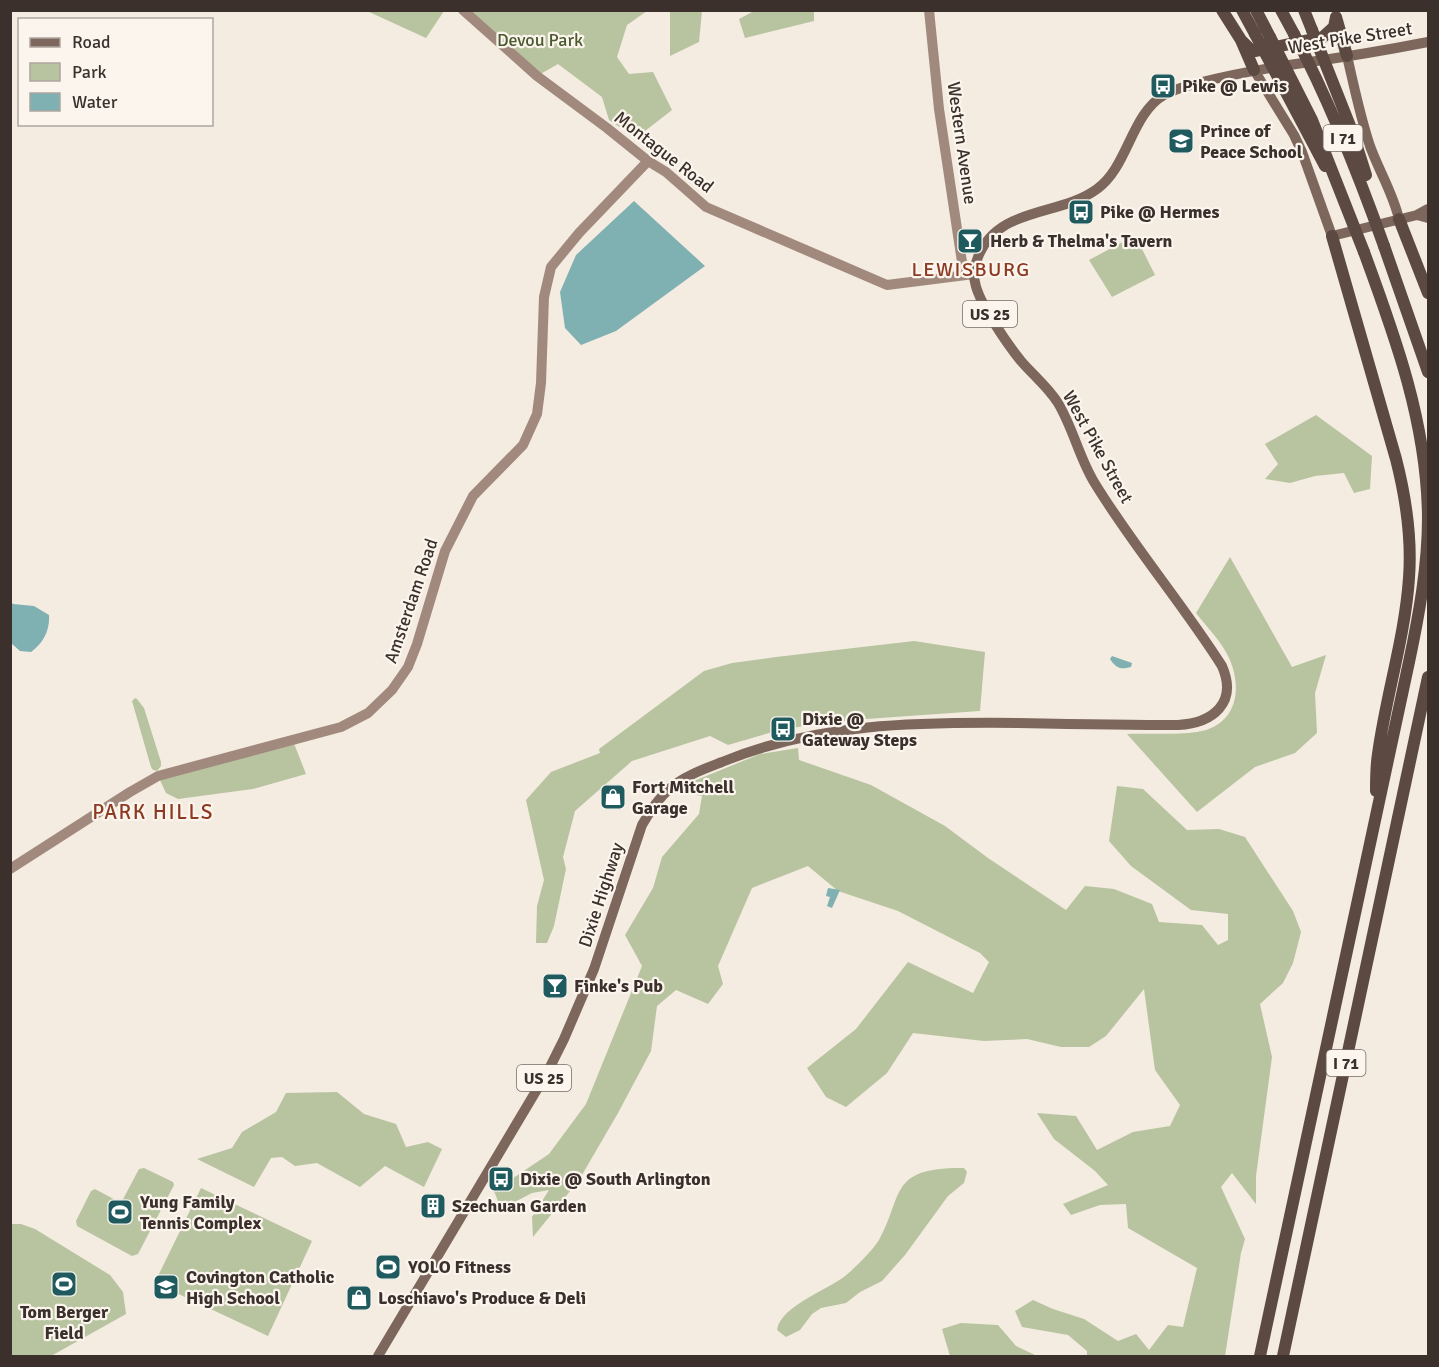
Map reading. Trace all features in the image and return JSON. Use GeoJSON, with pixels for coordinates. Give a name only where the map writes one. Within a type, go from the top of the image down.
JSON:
{"type":"FeatureCollection","features":[{"type":"Feature","properties":{"kind":"highway"},"geometry":{"type":"LineString","coordinates":[[1222,10],[1241,40],[1254,70]]}},
{"type":"Feature","properties":{"kind":"highway"},"geometry":{"type":"LineString","coordinates":[[1242,10],[1353,221]]}},
{"type":"Feature","properties":{"kind":"highway","name":"I 71"},"geometry":{"type":"LineString","coordinates":[[1256,10],[1312,120],[1353,221],[1391,326],[1414,402],[1425,467],[1428,510],[1426,560],[1419,612],[1260,1356]]}},
{"type":"Feature","properties":{"kind":"highway","name":"I 71"},"geometry":{"type":"LineString","coordinates":[[1281,10],[1324,94],[1351,154],[1387,245],[1428,372]]}},
{"type":"Feature","properties":{"kind":"highway"},"geometry":{"type":"LineString","coordinates":[[1304,10],[1352,131],[1387,245]]}},
{"type":"Feature","properties":{"kind":"highway"},"geometry":{"type":"LineString","coordinates":[[1241,40],[1256,51],[1323,37],[1334,27],[1334,14]]}},
{"type":"Feature","properties":{"kind":"highway"},"geometry":{"type":"LineString","coordinates":[[1334,14],[1347,56]]}},
{"type":"Feature","properties":{"kind":"highway"},"geometry":{"type":"LineString","coordinates":[[1399,219],[1428,293]]}},
{"type":"Feature","properties":{"kind":"highway"},"geometry":{"type":"LineString","coordinates":[[1332,236],[1396,459],[1409,529],[1409,580],[1401,637],[1377,755],[1374,825]]}},
{"type":"Feature","properties":{"kind":"highway","name":"I 71"},"geometry":{"type":"LineString","coordinates":[[1283,1356],[1428,677]]}},
{"type":"Feature","properties":{"kind":"highway"},"geometry":{"type":"LineString","coordinates":[[1407,769],[1428,711]]}},
{"type":"Feature","properties":{"kind":"main road","name":"West Pike Street"},"geometry":{"type":"LineString","coordinates":[[765,746],[812,734],[926,724],[1195,724],[1213,716],[1225,699],[1227,684],[1222,666],[1095,484],[1056,400],[1009,344],[980,297],[974,280],[978,256],[996,231],[1006,223],[1027,214],[1083,198],[1107,181],[1144,116],[1164,94],[1238,72],[1428,42]]}},
{"type":"Feature","properties":{"kind":"main road"},"geometry":{"type":"LineString","coordinates":[[1347,56],[1357,104],[1399,219]]}},
{"type":"Feature","properties":{"kind":"main road"},"geometry":{"type":"LineString","coordinates":[[1254,70],[1289,126],[1302,152],[1332,236],[1417,215],[1428,209]]}},
{"type":"Feature","properties":{"kind":"main road"},"geometry":{"type":"LineString","coordinates":[[1417,215],[1428,218]]}},
{"type":"Feature","properties":{"kind":"main road","name":"Dixie Highway"},"geometry":{"type":"LineString","coordinates":[[378,1356],[531,1101],[564,1039],[594,969],[636,840],[651,810],[669,789],[695,772],[765,746]]}},
{"type":"Feature","properties":{"kind":"street","name":"Montague Road"},"geometry":{"type":"LineString","coordinates":[[463,10],[537,76],[648,161],[666,172],[706,207],[891,286],[975,274]]}},
{"type":"Feature","properties":{"kind":"street","name":"Western Avenue"},"geometry":{"type":"LineString","coordinates":[[929,10],[939,109],[962,262],[975,274]]}},
{"type":"Feature","properties":{"kind":"street","name":"Amsterdam Road"},"geometry":{"type":"LineString","coordinates":[[10,869],[158,776],[341,727],[368,713],[392,690],[408,667],[445,551],[466,505],[523,445],[534,424],[541,383],[545,286],[550,267],[579,232],[648,161]]}},
{"type":"Feature","properties":{"kind":"green space"},"geometry":{"type":"Polygon","coordinates":[[[367,11],[444,11],[426,38],[367,11]]]}},
{"type":"Feature","properties":{"kind":"green space","name":"Devou Park"},"geometry":{"type":"Polygon","coordinates":[[[463,11],[647,11],[627,25],[617,57],[629,74],[653,72],[672,110],[636,138],[609,120],[602,97],[558,64],[537,76],[463,11]]]}},
{"type":"Feature","properties":{"kind":"green space"},"geometry":{"type":"Polygon","coordinates":[[[670,11],[702,11],[699,42],[670,56],[670,11]]]}},
{"type":"Feature","properties":{"kind":"green space"},"geometry":{"type":"Polygon","coordinates":[[[754,11],[814,11],[814,21],[745,38],[739,19],[754,11]]]}},
{"type":"Feature","properties":{"kind":"green space"},"geometry":{"type":"Polygon","coordinates":[[[1134,236],[1155,275],[1112,297],[1089,260],[1134,236]]]}},
{"type":"Feature","properties":{"kind":"green space"},"geometry":{"type":"Polygon","coordinates":[[[1316,415],[1372,456],[1370,489],[1354,493],[1344,473],[1315,476],[1290,483],[1265,479],[1278,464],[1265,444],[1316,415]]]}},
{"type":"Feature","properties":{"kind":"green space"},"geometry":{"type":"Polygon","coordinates":[[[1230,557],[1292,667],[1326,655],[1315,693],[1317,733],[1295,753],[1255,767],[1197,812],[1127,734],[1197,732],[1211,728],[1229,713],[1236,691],[1232,666],[1220,643],[1196,613],[1230,557]]]}},
{"type":"Feature","properties":{"kind":"green space"},"geometry":{"type":"Polygon","coordinates":[[[914,641],[985,652],[980,711],[852,720],[783,729],[728,745],[710,736],[632,761],[575,811],[563,857],[566,869],[554,926],[547,943],[536,943],[537,906],[544,880],[526,800],[551,772],[600,753],[599,749],[704,671],[732,663],[914,641]]]}},
{"type":"Feature","properties":{"kind":"green space"},"geometry":{"type":"Polygon","coordinates":[[[135,698],[144,708],[161,762],[157,771],[151,767],[132,701],[135,698]]]}},
{"type":"Feature","properties":{"kind":"green space"},"geometry":{"type":"Polygon","coordinates":[[[293,741],[306,774],[253,789],[178,799],[166,793],[158,776],[293,741]]]}},
{"type":"Feature","properties":{"kind":"green space"},"geometry":{"type":"Polygon","coordinates":[[[798,748],[799,760],[871,785],[945,826],[1066,910],[1085,886],[1114,889],[1152,904],[1159,922],[1202,925],[1218,945],[1228,940],[1228,914],[1191,910],[1131,866],[1109,841],[1117,786],[1143,789],[1187,830],[1219,829],[1245,837],[1293,911],[1301,932],[1293,963],[1283,983],[1260,1004],[1272,1057],[1256,1176],[1256,1204],[1232,1173],[1221,1187],[1245,1239],[1225,1356],[1087,1356],[1087,1351],[1068,1335],[1022,1327],[1015,1311],[1033,1300],[1084,1319],[1118,1341],[1136,1334],[1149,1350],[1168,1325],[1183,1327],[1197,1268],[1128,1228],[1126,1204],[1100,1205],[1071,1215],[1063,1204],[1108,1185],[1095,1171],[1054,1139],[1037,1113],[1076,1116],[1097,1150],[1133,1132],[1170,1126],[1180,1105],[1155,1070],[1144,989],[1106,1036],[1089,1047],[1061,1047],[1027,1039],[984,1041],[913,1033],[887,1073],[846,1107],[826,1097],[807,1068],[856,1029],[908,962],[973,993],[989,962],[980,953],[898,911],[838,891],[808,866],[752,888],[718,966],[723,984],[708,1004],[676,990],[657,1006],[651,1051],[618,1113],[579,1180],[533,1237],[532,1217],[549,1190],[532,1193],[501,1209],[494,1191],[549,1154],[586,1104],[642,966],[625,935],[653,888],[662,857],[699,814],[702,796],[690,794],[689,783],[760,754],[798,748]]]}},
{"type":"Feature","properties":{"kind":"green space"},"geometry":{"type":"Polygon","coordinates":[[[337,1092],[364,1114],[396,1124],[406,1147],[428,1142],[442,1149],[424,1187],[385,1166],[360,1187],[317,1163],[295,1166],[282,1157],[271,1158],[254,1187],[197,1159],[232,1148],[242,1132],[276,1112],[286,1093],[337,1092]]]}},
{"type":"Feature","properties":{"kind":"green space","name":"Yung Family Tennis Complex"},"geometry":{"type":"Polygon","coordinates":[[[144,1168],[173,1182],[174,1185],[138,1254],[132,1256],[77,1226],[76,1221],[91,1191],[95,1189],[121,1203],[139,1169],[144,1168]]]}},
{"type":"Feature","properties":{"kind":"green space"},"geometry":{"type":"Polygon","coordinates":[[[964,1168],[967,1172],[964,1183],[948,1196],[905,1255],[882,1281],[860,1292],[846,1303],[821,1308],[812,1314],[800,1330],[786,1337],[777,1330],[788,1312],[843,1278],[869,1252],[879,1240],[896,1199],[908,1180],[918,1174],[933,1170],[964,1168]]]}},
{"type":"Feature","properties":{"kind":"green space"},"geometry":{"type":"Polygon","coordinates":[[[201,1188],[312,1241],[268,1336],[170,1290],[159,1274],[201,1188]]]}},
{"type":"Feature","properties":{"kind":"green space","name":"Tom Berger Field"},"geometry":{"type":"Polygon","coordinates":[[[11,1224],[21,1224],[35,1229],[110,1275],[123,1292],[126,1314],[51,1356],[11,1356],[11,1224]]]}},
{"type":"Feature","properties":{"kind":"green space"},"geometry":{"type":"Polygon","coordinates":[[[961,1323],[998,1325],[1016,1346],[1037,1356],[950,1356],[942,1329],[961,1323]]]}},
{"type":"Feature","properties":{"kind":"water"},"geometry":{"type":"Polygon","coordinates":[[[634,201],[705,266],[616,331],[581,345],[565,328],[560,292],[576,255],[634,201]]]}},
{"type":"Feature","properties":{"kind":"water"},"geometry":{"type":"Polygon","coordinates":[[[10,601],[13,604],[34,606],[49,615],[45,636],[31,652],[20,651],[11,643],[10,601]]]}},
{"type":"Feature","properties":{"kind":"water"},"geometry":{"type":"Polygon","coordinates":[[[1112,656],[1132,663],[1131,667],[1116,666],[1110,659],[1112,656]]]}},
{"type":"Feature","properties":{"kind":"water"},"geometry":{"type":"Polygon","coordinates":[[[828,888],[840,890],[832,908],[827,906],[830,897],[826,896],[828,888]]]}},
{"type":"Feature","properties":{"kind":"place","name":"Pike @ Lewis"},"geometry":{"type":"Point","coordinates":[1163,86]}},
{"type":"Feature","properties":{"kind":"place","name":"Prince of Peace School"},"geometry":{"type":"Point","coordinates":[1181,141]}},
{"type":"Feature","properties":{"kind":"place","name":"Pike @ Hermes"},"geometry":{"type":"Point","coordinates":[1081,212]}},
{"type":"Feature","properties":{"kind":"place","name":"Herb & Thelma's Tavern"},"geometry":{"type":"Point","coordinates":[970,241]}},
{"type":"Feature","properties":{"kind":"place","name":"Dixie @ Gateway Steps"},"geometry":{"type":"Point","coordinates":[783,729]}},
{"type":"Feature","properties":{"kind":"place","name":"Fort Mitchell Garage"},"geometry":{"type":"Point","coordinates":[613,797]}},
{"type":"Feature","properties":{"kind":"place","name":"Finke's Pub"},"geometry":{"type":"Point","coordinates":[555,986]}},
{"type":"Feature","properties":{"kind":"place","name":"Dixie @ South Arlington"},"geometry":{"type":"Point","coordinates":[501,1179]}},
{"type":"Feature","properties":{"kind":"place","name":"Szechuan Garden"},"geometry":{"type":"Point","coordinates":[433,1206]}},
{"type":"Feature","properties":{"kind":"place","name":"Yung Family Tennis Complex"},"geometry":{"type":"Point","coordinates":[120,1212]}},
{"type":"Feature","properties":{"kind":"place","name":"YOLO Fitness"},"geometry":{"type":"Point","coordinates":[388,1267]}},
{"type":"Feature","properties":{"kind":"place","name":"Tom Berger Field"},"geometry":{"type":"Point","coordinates":[64,1284]}},
{"type":"Feature","properties":{"kind":"place","name":"Covington Catholic High School"},"geometry":{"type":"Point","coordinates":[166,1287]}},
{"type":"Feature","properties":{"kind":"place","name":"Loschiavo's Produce & Deli"},"geometry":{"type":"Point","coordinates":[359,1298]}},
{"type":"Feature","properties":{"kind":"district","name":"LEWISBURG"},"geometry":{"type":"Point","coordinates":[971,269]}},
{"type":"Feature","properties":{"kind":"district","name":"PARK HILLS"},"geometry":{"type":"Point","coordinates":[153,812]}}]}
